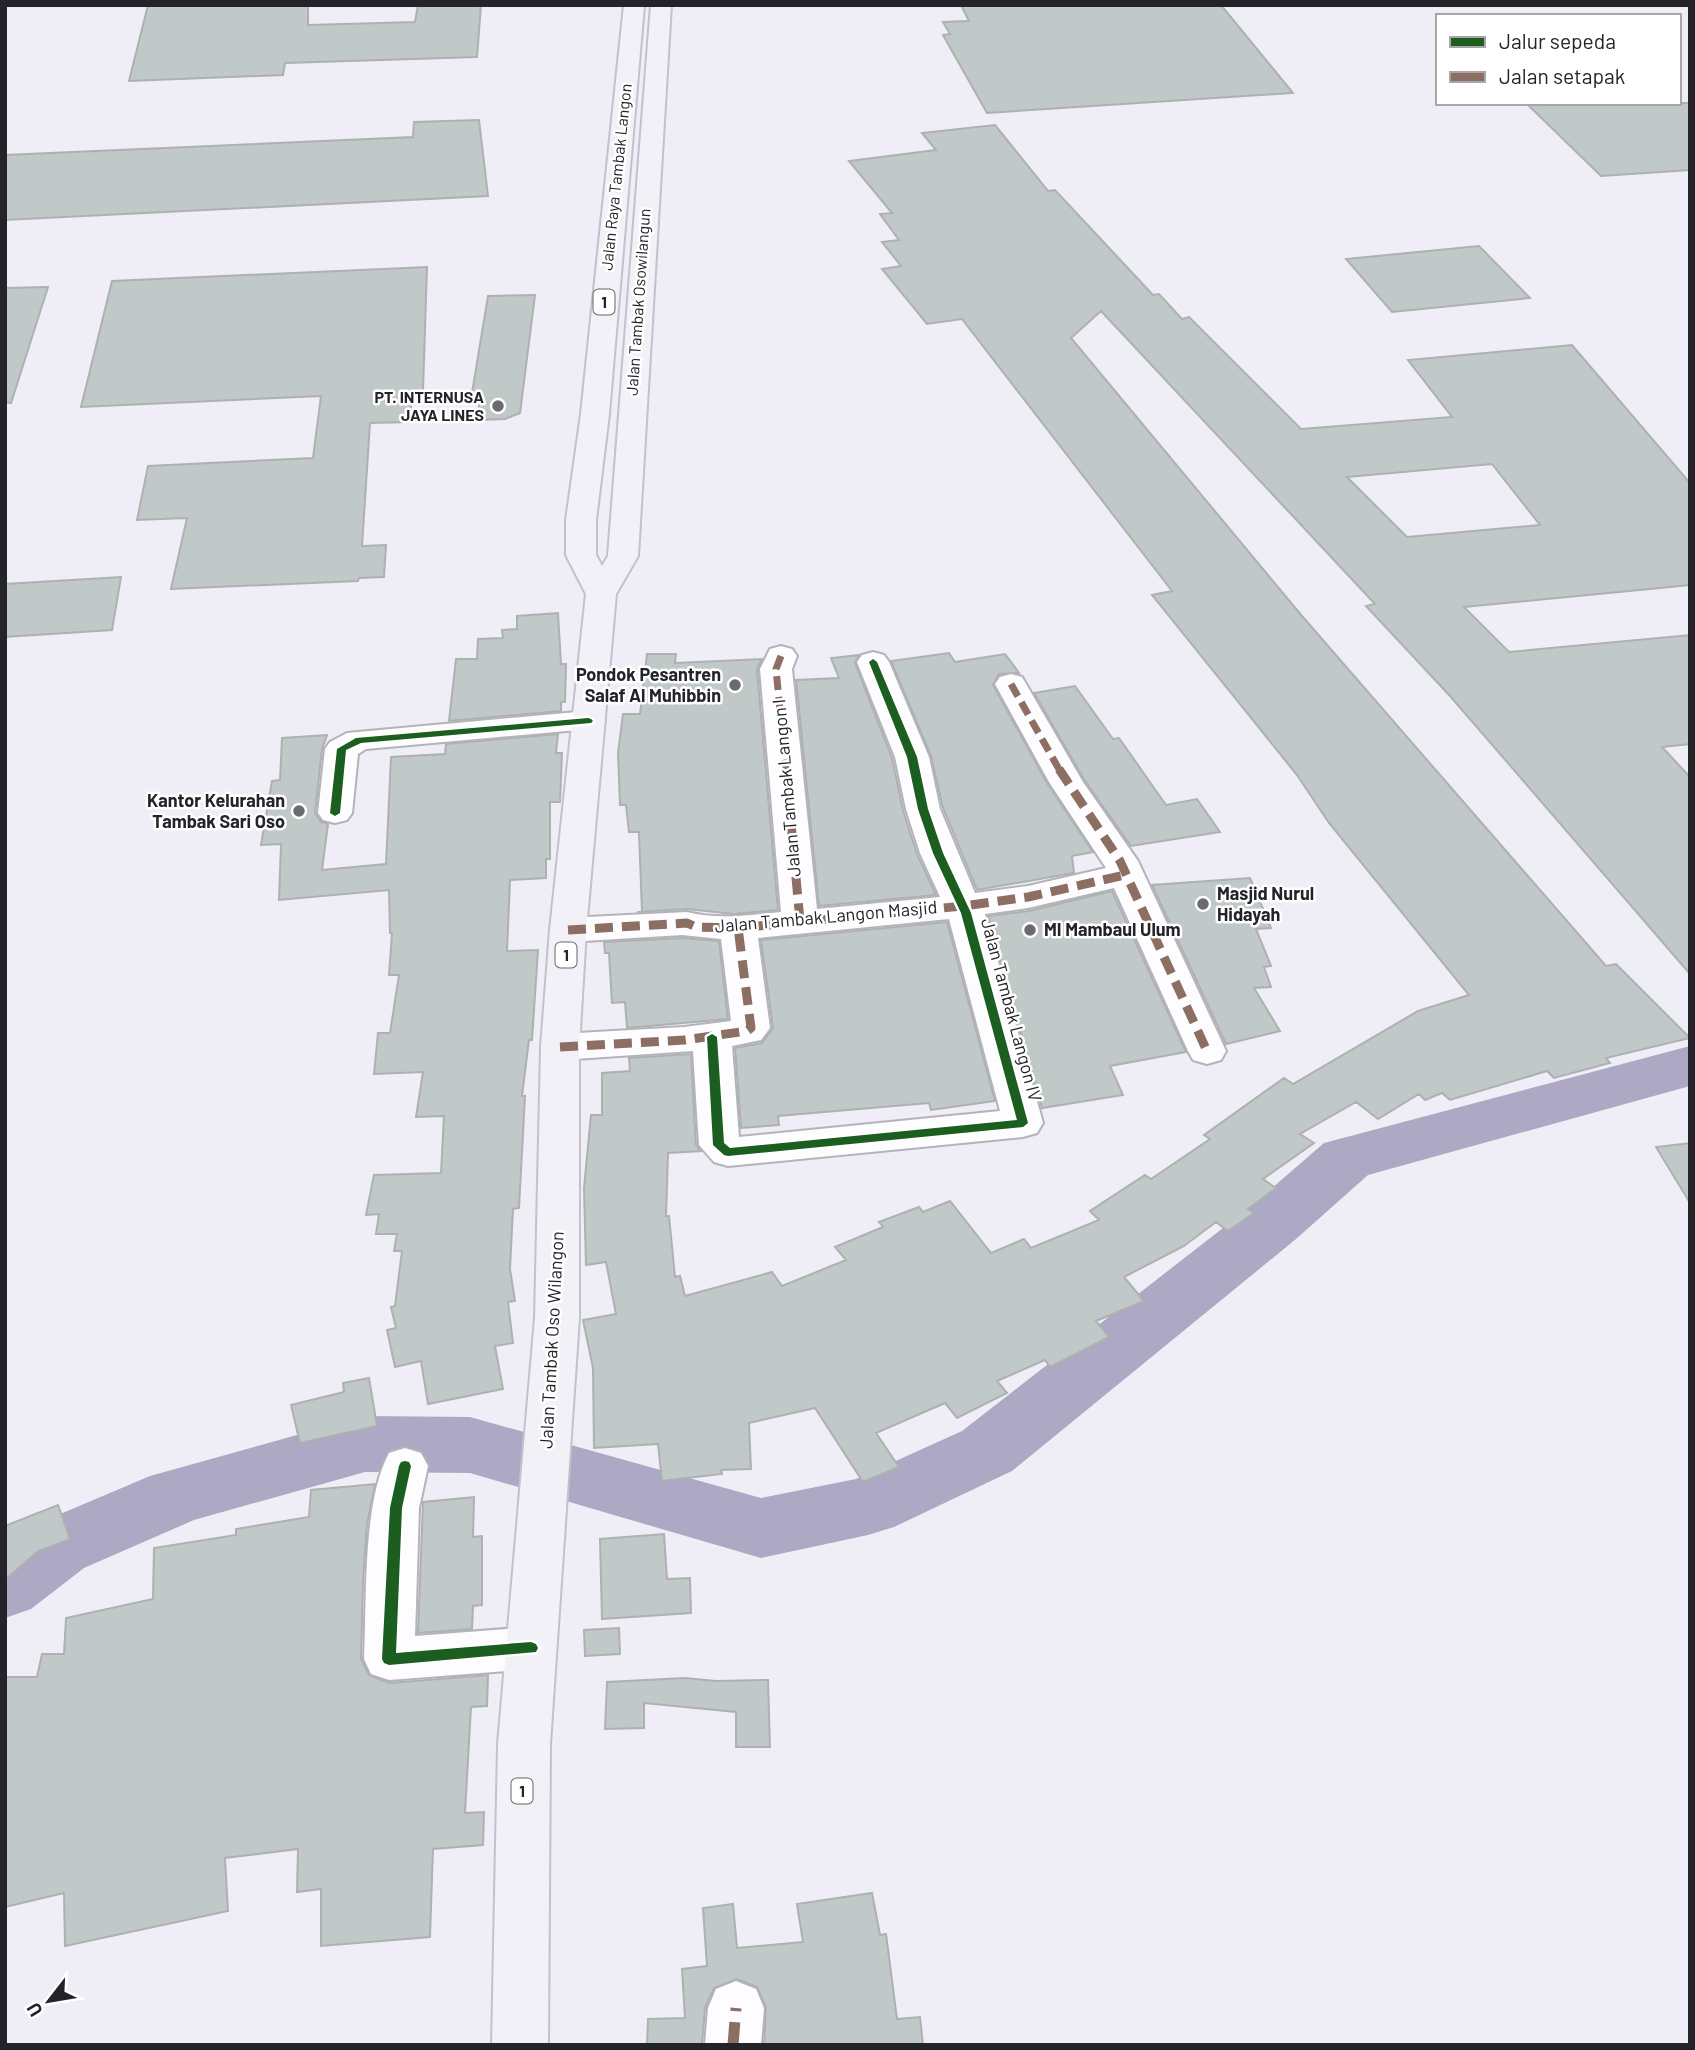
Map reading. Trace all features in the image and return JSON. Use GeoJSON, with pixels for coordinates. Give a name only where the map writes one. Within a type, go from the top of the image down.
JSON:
{"type":"FeatureCollection","features":[{"type":"Feature","properties":{"kind":"highway","name":"Jalan Raya Tambak Langon"},"geometry":{"type":"LineString","coordinates":[[601,594],[581,555],[581,520],[595,414],[607,264],[617,199],[634,5]]}},
{"type":"Feature","properties":{"kind":"highway","name":"Jalan Tambak Osowilangun"},"geometry":{"type":"LineString","coordinates":[[601,594],[623,556],[639,264],[662,5]]}},
{"type":"Feature","properties":{"kind":"highway","name":"Jalan Tambak Oso Wilangon"},"geometry":{"type":"LineString","coordinates":[[520,2045],[522,1812],[531,1648],[557,1318],[560,1047],[568,930],[601,594]]}},
{"type":"Feature","properties":{"kind":"street","name":"Jalan Tambak Langon I"},"geometry":{"type":"LineString","coordinates":[[780,656],[776,669],[800,921]]}},
{"type":"Feature","properties":{"kind":"street","name":"Jalan Tambak Langon IV"},"geometry":{"type":"LineString","coordinates":[[712,1037],[719,1145],[728,1152],[1023,1123],[963,906],[938,853],[923,809],[912,757],[873,662]]}},
{"type":"Feature","properties":{"kind":"street"},"geometry":{"type":"LineString","coordinates":[[1011,684],[1066,782],[1120,861],[1207,1051]]}},
{"type":"Feature","properties":{"kind":"street"},"geometry":{"type":"LineString","coordinates":[[335,813],[342,749],[359,740],[589,721]]}},
{"type":"Feature","properties":{"kind":"street","name":"Jalan Tambak Langon Masjid"},"geometry":{"type":"LineString","coordinates":[[568,930],[687,923],[696,927],[738,928],[963,906],[1028,897],[1125,874]]}},
{"type":"Feature","properties":{"kind":"street"},"geometry":{"type":"LineString","coordinates":[[560,1047],[712,1037],[751,1028],[738,928]]}},
{"type":"Feature","properties":{"kind":"street"},"geometry":{"type":"LineString","coordinates":[[405,1465],[397,1508],[389,1659],[531,1648]]}},
{"type":"Feature","properties":{"kind":"building"},"geometry":{"type":"Polygon","coordinates":[[[148,5],[308,5],[308,25],[415,22],[418,5],[481,5],[477,57],[285,63],[283,75],[129,81],[148,5]]]}},
{"type":"Feature","properties":{"kind":"building"},"geometry":{"type":"Polygon","coordinates":[[[961,5],[1221,5],[1293,93],[987,113],[943,35],[950,34],[943,22],[969,21],[961,5]]]}},
{"type":"Feature","properties":{"kind":"building"},"geometry":{"type":"Polygon","coordinates":[[[1690,103],[1690,170],[1601,176],[1528,105],[1690,103]]]}},
{"type":"Feature","properties":{"kind":"building"},"geometry":{"type":"Polygon","coordinates":[[[479,120],[488,196],[5,220],[5,155],[413,137],[414,122],[479,120]]]}},
{"type":"Feature","properties":{"kind":"building"},"geometry":{"type":"Polygon","coordinates":[[[995,125],[1048,191],[1055,190],[1153,295],[1159,294],[1182,319],[1189,317],[1301,429],[1452,417],[1408,360],[1572,345],[1690,483],[1690,585],[1464,607],[1509,652],[1690,635],[1690,744],[1662,747],[1690,777],[1690,974],[1450,696],[1366,606],[1375,604],[1101,311],[1071,338],[1302,616],[1606,966],[1616,964],[1690,1038],[1606,1058],[1610,1063],[1554,1078],[1547,1071],[1450,1100],[1442,1093],[1425,1100],[1419,1094],[1378,1119],[1356,1102],[1300,1134],[1314,1143],[1263,1179],[1276,1188],[1248,1209],[1254,1213],[1228,1231],[1216,1222],[1184,1246],[1124,1277],[1144,1301],[1096,1321],[1109,1337],[1050,1367],[1045,1360],[997,1381],[1007,1393],[957,1418],[945,1403],[876,1433],[899,1467],[863,1482],[815,1408],[749,1423],[751,1469],[721,1470],[722,1474],[662,1481],[658,1444],[594,1448],[593,1368],[583,1320],[616,1314],[606,1262],[586,1265],[584,1188],[591,1115],[602,1115],[602,1073],[630,1071],[629,1058],[691,1054],[696,1145],[701,1151],[668,1153],[666,1216],[669,1216],[675,1277],[680,1276],[685,1296],[772,1272],[782,1286],[846,1260],[835,1247],[883,1227],[879,1222],[919,1207],[923,1212],[950,1201],[991,1253],[1024,1239],[1031,1248],[1099,1220],[1090,1211],[1145,1175],[1151,1179],[1210,1139],[1204,1135],[1284,1078],[1293,1084],[1418,1011],[1469,995],[1329,823],[1297,775],[1152,595],[1172,591],[962,319],[927,324],[882,269],[901,266],[882,242],[899,240],[880,214],[892,213],[849,161],[936,150],[922,133],[995,125]],[[1492,464],[1347,477],[1407,537],[1540,525],[1492,464]]]}},
{"type":"Feature","properties":{"kind":"building"},"geometry":{"type":"Polygon","coordinates":[[[1479,246],[1530,298],[1392,312],[1346,259],[1479,246]]]}},
{"type":"Feature","properties":{"kind":"building"},"geometry":{"type":"Polygon","coordinates":[[[427,267],[423,391],[412,391],[410,422],[370,423],[362,546],[386,545],[384,577],[359,578],[358,581],[171,589],[187,518],[137,520],[148,466],[313,458],[321,396],[81,407],[112,281],[427,267]]]}},
{"type":"Feature","properties":{"kind":"building"},"geometry":{"type":"Polygon","coordinates":[[[48,287],[11,403],[5,402],[5,288],[48,287]]]}},
{"type":"Feature","properties":{"kind":"building"},"geometry":{"type":"Polygon","coordinates":[[[535,295],[520,413],[505,419],[477,420],[480,399],[471,399],[488,296],[535,295]]]}},
{"type":"Feature","properties":{"kind":"building"},"geometry":{"type":"Polygon","coordinates":[[[121,577],[112,630],[5,637],[5,584],[121,577]]]}},
{"type":"Feature","properties":{"kind":"building"},"geometry":{"type":"Polygon","coordinates":[[[558,613],[561,664],[566,664],[565,702],[561,702],[561,711],[449,721],[456,659],[477,659],[478,639],[503,638],[502,630],[517,629],[517,616],[558,613]]]}},
{"type":"Feature","properties":{"kind":"building"},"geometry":{"type":"Polygon","coordinates":[[[949,653],[955,662],[1005,654],[1019,673],[999,674],[993,685],[1047,783],[1093,852],[1072,856],[1074,873],[977,890],[943,808],[931,756],[891,661],[949,653]]]}},
{"type":"Feature","properties":{"kind":"building"},"geometry":{"type":"Polygon","coordinates":[[[647,654],[676,654],[675,663],[762,659],[757,669],[778,910],[734,914],[687,909],[642,912],[639,832],[629,832],[626,805],[620,805],[618,753],[623,714],[640,714],[647,654]]]}},
{"type":"Feature","properties":{"kind":"building"},"geometry":{"type":"Polygon","coordinates":[[[859,655],[855,663],[892,758],[903,810],[917,854],[936,895],[819,906],[796,680],[839,678],[831,658],[859,655]]]}},
{"type":"Feature","properties":{"kind":"building"},"geometry":{"type":"Polygon","coordinates":[[[1075,686],[1113,739],[1119,738],[1166,805],[1197,799],[1220,832],[1131,846],[1085,781],[1034,693],[1075,686]]]}},
{"type":"Feature","properties":{"kind":"building"},"geometry":{"type":"Polygon","coordinates":[[[558,734],[556,753],[562,753],[560,802],[550,802],[550,859],[546,859],[546,878],[510,880],[507,951],[538,950],[532,1040],[529,1040],[522,1096],[525,1096],[519,1208],[513,1209],[510,1269],[515,1301],[508,1302],[513,1343],[495,1346],[503,1389],[428,1404],[421,1361],[395,1367],[387,1330],[396,1328],[391,1307],[395,1306],[402,1251],[394,1251],[397,1234],[376,1234],[379,1214],[366,1215],[374,1175],[441,1173],[444,1116],[416,1117],[423,1072],[374,1074],[378,1033],[390,1033],[399,975],[389,975],[392,933],[389,890],[279,900],[281,844],[261,845],[272,781],[280,780],[282,738],[327,735],[322,749],[315,813],[321,822],[328,824],[322,870],[386,864],[391,757],[445,754],[446,744],[558,734]]]}},
{"type":"Feature","properties":{"kind":"building"},"geometry":{"type":"Polygon","coordinates":[[[1250,878],[1271,928],[1256,929],[1271,966],[1264,967],[1271,987],[1254,988],[1280,1031],[1226,1044],[1152,885],[1250,878]]]}},
{"type":"Feature","properties":{"kind":"building"},"geometry":{"type":"Polygon","coordinates":[[[1112,891],[1186,1052],[1110,1066],[1123,1095],[1042,1108],[988,916],[1029,911],[1112,891]]]}},
{"type":"Feature","properties":{"kind":"building"},"geometry":{"type":"Polygon","coordinates":[[[947,922],[995,1101],[931,1110],[929,1103],[778,1116],[779,1125],[741,1128],[735,1048],[762,1043],[773,1028],[761,940],[947,922]]]}},
{"type":"Feature","properties":{"kind":"building"},"geometry":{"type":"Polygon","coordinates":[[[682,938],[719,941],[728,1019],[627,1028],[625,1002],[612,1003],[609,953],[605,953],[604,942],[682,938]]]}},
{"type":"Feature","properties":{"kind":"building"},"geometry":{"type":"Polygon","coordinates":[[[1690,1143],[1690,1203],[1656,1147],[1690,1143]]]}},
{"type":"Feature","properties":{"kind":"building"},"geometry":{"type":"Polygon","coordinates":[[[369,1378],[377,1426],[300,1443],[291,1405],[344,1392],[343,1383],[369,1378]]]}},
{"type":"Feature","properties":{"kind":"building"},"geometry":{"type":"Polygon","coordinates":[[[375,1484],[367,1524],[363,1581],[361,1659],[369,1675],[389,1683],[488,1675],[487,1706],[471,1707],[465,1813],[484,1812],[483,1845],[433,1849],[430,1937],[321,1946],[321,1889],[297,1892],[298,1849],[225,1858],[228,1911],[65,1946],[64,1893],[5,1907],[5,1677],[37,1677],[42,1654],[64,1654],[66,1618],[153,1599],[154,1548],[236,1535],[236,1529],[309,1517],[311,1490],[375,1484]]]}},
{"type":"Feature","properties":{"kind":"building"},"geometry":{"type":"Polygon","coordinates":[[[474,1497],[473,1537],[482,1536],[482,1605],[473,1606],[472,1629],[418,1633],[423,1502],[474,1497]]]}},
{"type":"Feature","properties":{"kind":"building"},"geometry":{"type":"Polygon","coordinates":[[[58,1505],[70,1539],[38,1551],[5,1580],[5,1526],[58,1505]]]}},
{"type":"Feature","properties":{"kind":"building"},"geometry":{"type":"Polygon","coordinates":[[[664,1534],[667,1579],[690,1578],[691,1613],[602,1619],[600,1539],[664,1534]]]}},
{"type":"Feature","properties":{"kind":"building"},"geometry":{"type":"Polygon","coordinates":[[[619,1628],[620,1654],[585,1656],[584,1630],[619,1628]]]}},
{"type":"Feature","properties":{"kind":"building"},"geometry":{"type":"Polygon","coordinates":[[[685,1678],[716,1681],[768,1680],[770,1747],[736,1747],[736,1712],[644,1703],[644,1728],[605,1729],[607,1682],[685,1678]]]}},
{"type":"Feature","properties":{"kind":"building"},"geometry":{"type":"Polygon","coordinates":[[[872,1893],[880,1935],[886,1934],[897,2019],[920,2017],[923,2045],[764,2045],[766,2007],[757,1987],[737,1979],[714,1988],[705,2008],[702,2045],[647,2045],[648,2019],[685,2018],[682,1969],[707,1966],[703,1908],[733,1904],[737,1948],[803,1942],[797,1904],[872,1893]]]}},
{"type":"Feature","properties":{"kind":"waterway"},"geometry":{"type":"LineString","coordinates":[[5,1587],[58,1547],[176,1496],[365,1444],[470,1445],[761,1528],[868,1506],[987,1451],[1273,1223],[1346,1159],[1690,1066]]}},
{"type":"Feature","properties":{"kind":"marked path"},"geometry":{"type":"LineString","coordinates":[[781,656],[776,669],[800,921]]}},
{"type":"Feature","properties":{"kind":"marked path"},"geometry":{"type":"LineString","coordinates":[[1011,684],[1066,782],[1120,861],[1207,1051]]}},
{"type":"Feature","properties":{"kind":"marked path"},"geometry":{"type":"LineString","coordinates":[[568,930],[687,923],[696,927],[738,928],[963,906],[1028,897],[1125,875]]}},
{"type":"Feature","properties":{"kind":"marked path"},"geometry":{"type":"LineString","coordinates":[[560,1047],[684,1040],[747,1031],[751,1028],[738,928]]}},
{"type":"Feature","properties":{"kind":"marked path"},"geometry":{"type":"LineString","coordinates":[[733,2045],[736,2008]]}},
{"type":"Feature","properties":{"kind":"cycle path"},"geometry":{"type":"LineString","coordinates":[[712,1037],[719,1145],[728,1152],[1023,1123],[966,913],[938,853],[923,809],[912,757],[873,662]]}},
{"type":"Feature","properties":{"kind":"cycle path"},"geometry":{"type":"LineString","coordinates":[[335,813],[342,749],[359,740],[588,721]]}},
{"type":"Feature","properties":{"kind":"cycle path"},"geometry":{"type":"LineString","coordinates":[[405,1466],[396,1508],[389,1659],[531,1648]]}},
{"type":"Feature","properties":{"kind":"place","name":"PT. INTERNUSA JAYA LINES"},"geometry":{"type":"Point","coordinates":[498,406]}},
{"type":"Feature","properties":{"kind":"place","name":"Pondok Pesantren Salaf Al Muhibbin"},"geometry":{"type":"Point","coordinates":[735,685]}},
{"type":"Feature","properties":{"kind":"place","name":"Kantor Kelurahan Tambak Sari Oso"},"geometry":{"type":"Point","coordinates":[299,811]}},
{"type":"Feature","properties":{"kind":"place","name":"Masjid Nurul Hidayah"},"geometry":{"type":"Point","coordinates":[1203,904]}},
{"type":"Feature","properties":{"kind":"place","name":"MI Mambaul Ulum"},"geometry":{"type":"Point","coordinates":[1030,930]}}]}
